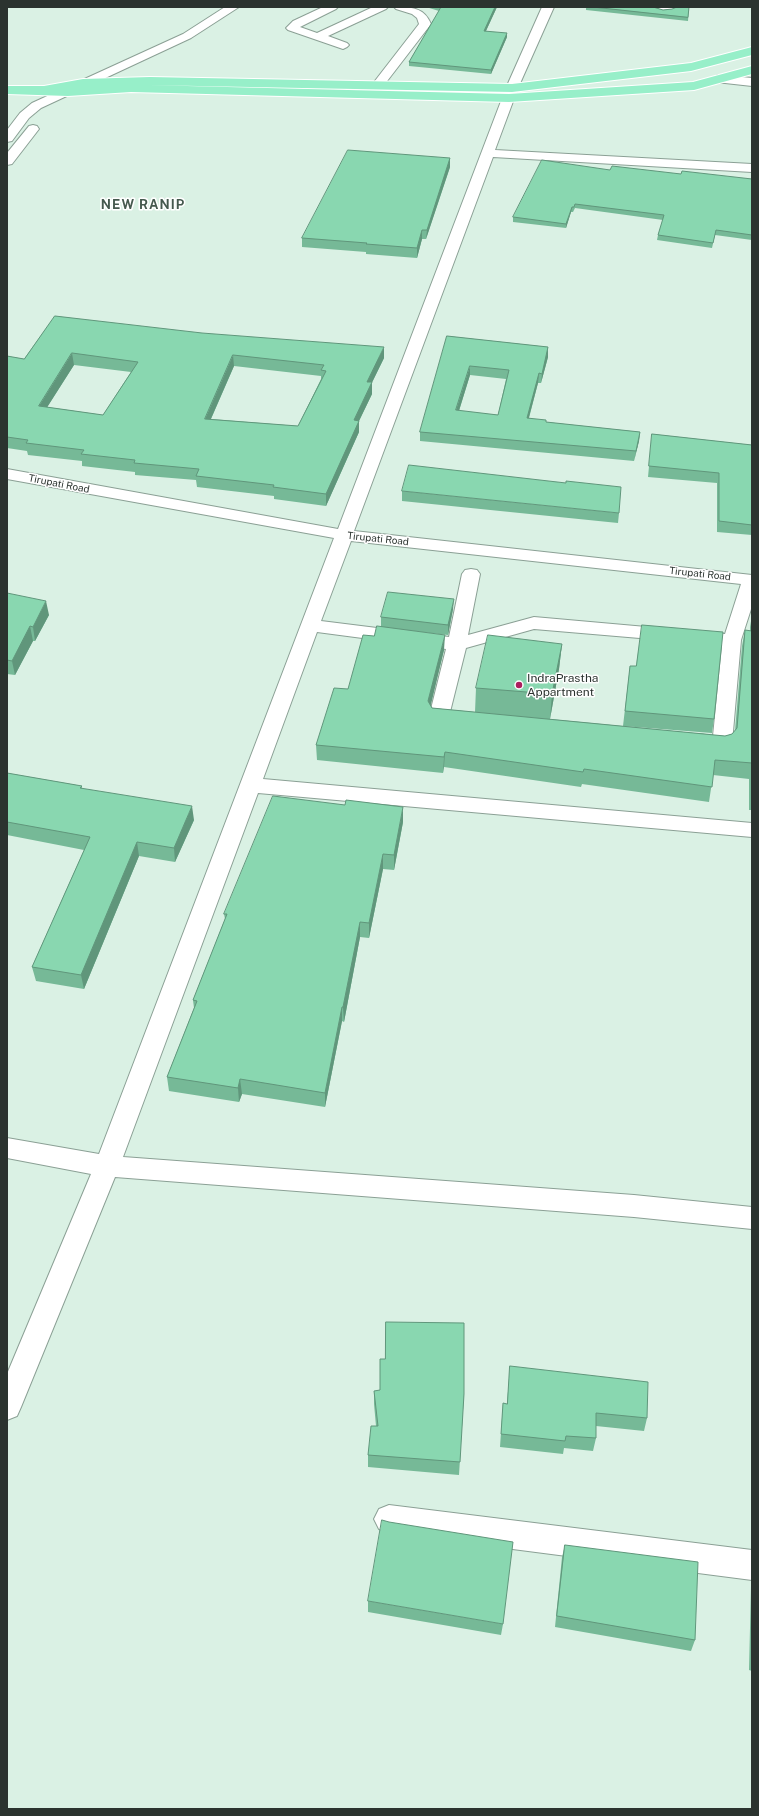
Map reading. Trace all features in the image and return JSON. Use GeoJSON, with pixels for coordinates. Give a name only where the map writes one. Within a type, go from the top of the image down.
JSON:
{"type":"FeatureCollection","features":[{"type":"Feature","properties":{"kind":"main road"},"geometry":{"type":"LineString","coordinates":[[7,90],[44,105],[83,83],[150,81],[376,86],[510,93],[691,67],[752,51]]}},
{"type":"Feature","properties":{"kind":"main road"},"geometry":{"type":"LineString","coordinates":[[68,92],[131,88],[510,93],[694,86],[752,70]]}},
{"type":"Feature","properties":{"kind":"street"},"geometry":{"type":"LineString","coordinates":[[7,138],[31,109],[44,105],[83,83],[187,36],[233,7]]}},
{"type":"Feature","properties":{"kind":"street"},"geometry":{"type":"LineString","coordinates":[[332,7],[292,26],[292,28],[343,45]]}},
{"type":"Feature","properties":{"kind":"street"},"geometry":{"type":"LineString","coordinates":[[319,36],[382,7]]}},
{"type":"Feature","properties":{"kind":"street"},"geometry":{"type":"LineString","coordinates":[[7,1407],[107,1166],[510,93],[548,7]]}},
{"type":"Feature","properties":{"kind":"street"},"geometry":{"type":"LineString","coordinates":[[654,7],[672,8]]}},
{"type":"Feature","properties":{"kind":"street"},"geometry":{"type":"LineString","coordinates":[[376,86],[425,24],[423,18],[418,12],[410,8]]}},
{"type":"Feature","properties":{"kind":"street"},"geometry":{"type":"LineString","coordinates":[[720,78],[752,82]]}},
{"type":"Feature","properties":{"kind":"street"},"geometry":{"type":"LineString","coordinates":[[7,161],[44,105]]}},
{"type":"Feature","properties":{"kind":"street"},"geometry":{"type":"LineString","coordinates":[[488,153],[752,168]]}},
{"type":"Feature","properties":{"kind":"street","name":"Tirupati Road"},"geometry":{"type":"LineString","coordinates":[[7,474],[344,535],[751,580]]}},
{"type":"Feature","properties":{"kind":"street"},"geometry":{"type":"LineString","coordinates":[[471,574],[440,717],[479,720]]}},
{"type":"Feature","properties":{"kind":"street"},"geometry":{"type":"LineString","coordinates":[[683,739],[722,743],[732,640],[751,580]]}},
{"type":"Feature","properties":{"kind":"street"},"geometry":{"type":"LineString","coordinates":[[310,626],[457,644],[534,623],[732,640]]}},
{"type":"Feature","properties":{"kind":"street"},"geometry":{"type":"LineString","coordinates":[[250,784],[752,830]]}},
{"type":"Feature","properties":{"kind":"street"},"geometry":{"type":"LineString","coordinates":[[7,1148],[107,1166],[634,1206],[752,1218]]}},
{"type":"Feature","properties":{"kind":"street"},"geometry":{"type":"LineString","coordinates":[[389,1519],[752,1566]]}},
{"type":"Feature","properties":{"kind":"building"},"geometry":{"type":"Polygon","coordinates":[[[441,7],[495,7],[484,31],[507,33],[491,70],[409,62],[441,7]]]}},
{"type":"Feature","properties":{"kind":"building"},"geometry":{"type":"Polygon","coordinates":[[[593,7],[653,7],[663,10],[677,7],[689,7],[688,17],[593,7]]]}},
{"type":"Feature","properties":{"kind":"building"},"geometry":{"type":"Polygon","coordinates":[[[348,150],[450,158],[427,230],[422,230],[417,248],[302,238],[348,150]]]}},
{"type":"Feature","properties":{"kind":"building"},"geometry":{"type":"Polygon","coordinates":[[[542,160],[610,170],[612,166],[681,174],[682,171],[752,179],[752,235],[716,230],[713,243],[658,235],[664,215],[575,204],[574,207],[572,207],[566,224],[513,217],[542,160]]]}},
{"type":"Feature","properties":{"kind":"building"},"geometry":{"type":"Polygon","coordinates":[[[55,316],[202,333],[384,347],[367,382],[372,382],[354,420],[359,421],[326,494],[273,487],[274,485],[196,476],[199,469],[134,463],[135,460],[81,454],[84,450],[26,443],[28,440],[7,437],[7,356],[24,359],[55,316]],[[72,353],[39,406],[103,415],[138,362],[72,353]],[[233,355],[205,419],[298,426],[326,371],[321,370],[324,365],[233,355]]]}},
{"type":"Feature","properties":{"kind":"building"},"geometry":{"type":"Polygon","coordinates":[[[447,336],[548,347],[542,374],[539,373],[527,418],[546,420],[546,422],[640,432],[636,451],[420,432],[447,336]],[[470,366],[456,410],[498,415],[509,370],[470,366]]]}},
{"type":"Feature","properties":{"kind":"building"},"geometry":{"type":"Polygon","coordinates":[[[652,434],[752,445],[752,525],[719,521],[719,473],[649,466],[652,434]]]}},
{"type":"Feature","properties":{"kind":"building"},"geometry":{"type":"Polygon","coordinates":[[[409,465],[566,483],[566,481],[621,487],[619,513],[402,491],[409,465]]]}},
{"type":"Feature","properties":{"kind":"building"},"geometry":{"type":"Polygon","coordinates":[[[388,592],[454,599],[448,625],[381,617],[388,592]]]}},
{"type":"Feature","properties":{"kind":"building"},"geometry":{"type":"Polygon","coordinates":[[[7,593],[46,601],[33,627],[30,626],[12,661],[7,660],[7,593]]]}},
{"type":"Feature","properties":{"kind":"building"},"geometry":{"type":"Polygon","coordinates":[[[642,625],[723,632],[714,719],[625,711],[630,666],[636,666],[642,625]]]}},
{"type":"Feature","properties":{"kind":"building"},"geometry":{"type":"Polygon","coordinates":[[[377,626],[445,635],[428,701],[432,708],[725,736],[732,734],[737,728],[745,630],[752,631],[752,763],[715,760],[712,787],[584,769],[583,772],[445,752],[444,757],[316,745],[334,688],[348,689],[363,635],[374,636],[377,626]]]}},
{"type":"Feature","properties":{"kind":"building"},"geometry":{"type":"Polygon","coordinates":[[[488,635],[562,644],[552,694],[476,688],[488,635]]]}},
{"type":"Feature","properties":{"kind":"building"},"geometry":{"type":"Polygon","coordinates":[[[7,773],[82,786],[80,788],[192,806],[174,848],[137,842],[81,975],[32,967],[90,837],[7,822],[7,773]]]}},
{"type":"Feature","properties":{"kind":"building"},"geometry":{"type":"Polygon","coordinates":[[[273,796],[345,805],[346,800],[403,807],[394,855],[383,854],[369,923],[360,922],[325,1093],[240,1079],[238,1088],[167,1077],[197,1001],[193,1000],[227,914],[224,914],[273,796]]]}},
{"type":"Feature","properties":{"kind":"building"},"geometry":{"type":"Polygon","coordinates":[[[386,1322],[464,1323],[464,1394],[460,1462],[368,1455],[371,1426],[378,1426],[374,1391],[380,1390],[380,1359],[385,1359],[386,1322]]]}},
{"type":"Feature","properties":{"kind":"building"},"geometry":{"type":"Polygon","coordinates":[[[510,1366],[648,1382],[647,1418],[596,1413],[596,1438],[566,1436],[565,1441],[501,1434],[503,1403],[507,1404],[510,1366]]]}},
{"type":"Feature","properties":{"kind":"building"},"geometry":{"type":"Polygon","coordinates":[[[382,1520],[513,1542],[503,1624],[368,1601],[382,1520]]]}},
{"type":"Feature","properties":{"kind":"building"},"geometry":{"type":"Polygon","coordinates":[[[565,1545],[698,1562],[695,1640],[557,1616],[565,1545]]]}},
{"type":"Feature","properties":{"kind":"place","name":"IndraPrastha Appartment"},"geometry":{"type":"Point","coordinates":[519,685]}},
{"type":"Feature","properties":{"kind":"district","name":"NEW RANIP"},"geometry":{"type":"Point","coordinates":[143,205]}}]}
